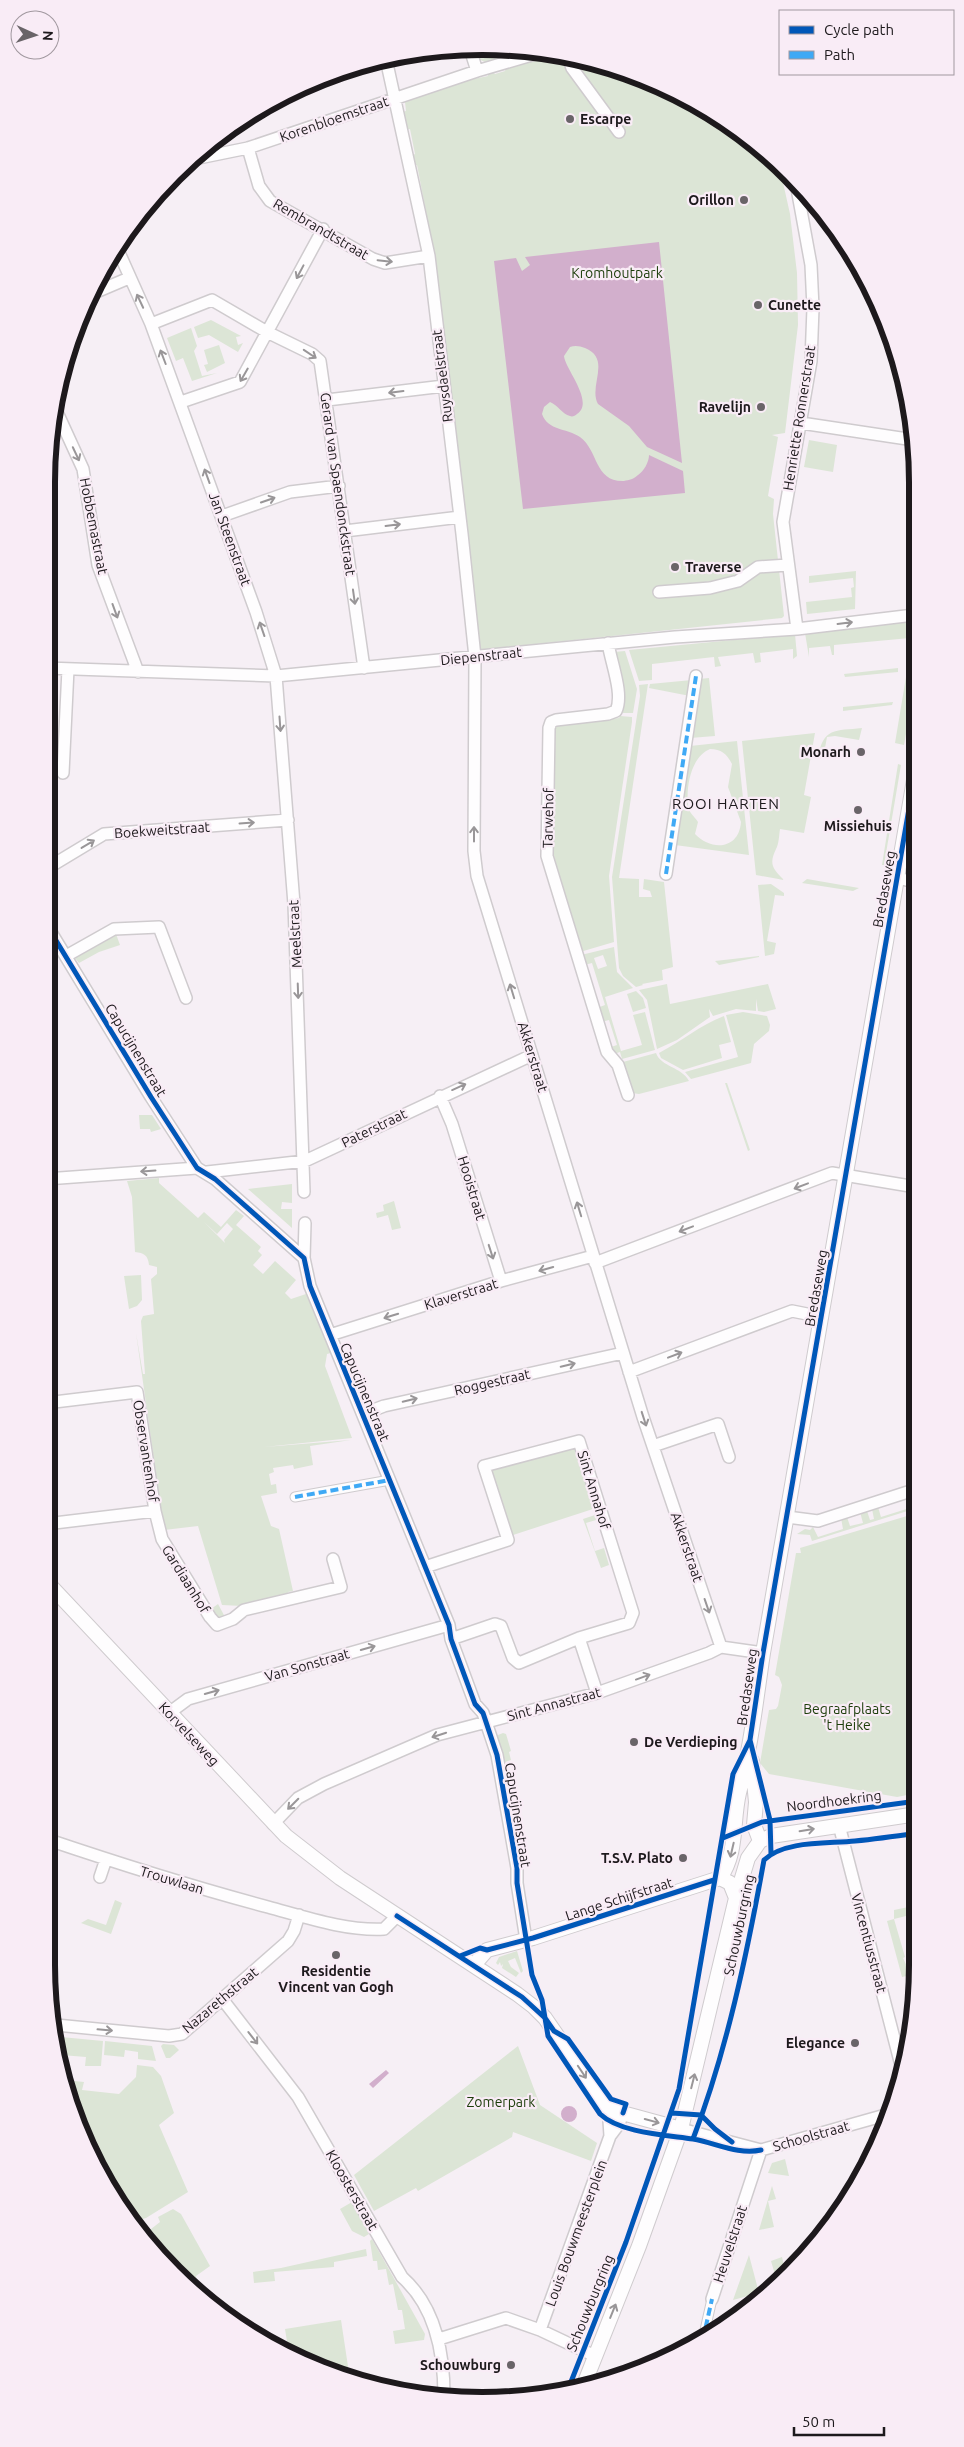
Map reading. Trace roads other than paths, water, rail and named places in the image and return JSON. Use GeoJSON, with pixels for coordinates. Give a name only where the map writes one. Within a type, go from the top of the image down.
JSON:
{"type":"FeatureCollection","features":[{"type":"Feature","properties":{"kind":"street"},"geometry":{"type":"LineString","coordinates":[[472,55],[476,71]]}},
{"type":"Feature","properties":{"kind":"street","name":"Korenbloemstraat"},"geometry":{"type":"LineString","coordinates":[[205,157],[248,148],[476,71],[523,57]]}},
{"type":"Feature","properties":{"kind":"street"},"geometry":{"type":"LineString","coordinates":[[571,64],[618,132]]}},
{"type":"Feature","properties":{"kind":"street","name":"Ruysdaelstraat"},"geometry":{"type":"LineString","coordinates":[[387,66],[429,256],[475,657]]}},
{"type":"Feature","properties":{"kind":"street","name":"Rembrandtstraat"},"geometry":{"type":"LineString","coordinates":[[248,148],[258,186],[270,201],[323,229],[373,259],[385,263],[429,256]]}},
{"type":"Feature","properties":{"kind":"street","name":"Henriette Ronnerstraat"},"geometry":{"type":"LineString","coordinates":[[797,629],[783,522],[811,361],[813,308],[811,265],[798,195]]}},
{"type":"Feature","properties":{"kind":"street"},"geometry":{"type":"LineString","coordinates":[[181,402],[240,382],[323,229]]}},
{"type":"Feature","properties":{"kind":"street","name":"Jan Steenstraat"},"geometry":{"type":"LineString","coordinates":[[120,256],[151,324],[181,402],[274,662],[276,676]]}},
{"type":"Feature","properties":{"kind":"street"},"geometry":{"type":"LineString","coordinates":[[101,290],[129,278]]}},
{"type":"Feature","properties":{"kind":"street"},"geometry":{"type":"LineString","coordinates":[[151,324],[212,300],[267,332]]}},
{"type":"Feature","properties":{"kind":"street","name":"Gerard van Spaendonckstraat"},"geometry":{"type":"LineString","coordinates":[[267,332],[312,354],[320,362],[327,400],[364,668]]}},
{"type":"Feature","properties":{"kind":"street"},"geometry":{"type":"LineString","coordinates":[[327,400],[444,386]]}},
{"type":"Feature","properties":{"kind":"street","name":"Hobbemastraat"},"geometry":{"type":"LineString","coordinates":[[60,419],[83,469],[98,565],[138,672]]}},
{"type":"Feature","properties":{"kind":"street"},"geometry":{"type":"LineString","coordinates":[[800,423],[906,439]]}},
{"type":"Feature","properties":{"kind":"street"},"geometry":{"type":"LineString","coordinates":[[222,516],[290,492],[339,486]]}},
{"type":"Feature","properties":{"kind":"street"},"geometry":{"type":"LineString","coordinates":[[345,531],[460,517]]}},
{"type":"Feature","properties":{"kind":"street"},"geometry":{"type":"LineString","coordinates":[[659,592],[710,588],[738,581],[758,567],[788,566]]}},
{"type":"Feature","properties":{"kind":"street","name":"Diepenstraat"},"geometry":{"type":"LineString","coordinates":[[55,668],[276,676],[608,643],[797,629],[909,616]]}},
{"type":"Feature","properties":{"kind":"street","name":"Tarwehof"},"geometry":{"type":"LineString","coordinates":[[608,643],[612,670],[619,686],[619,704],[616,711],[608,714],[556,720],[551,722],[549,728],[548,856],[607,1052],[618,1065],[628,1095]]}},
{"type":"Feature","properties":{"kind":"street","name":"Akkerstraat"},"geometry":{"type":"LineString","coordinates":[[475,657],[474,851],[477,876],[629,1372],[721,1647]]}},
{"type":"Feature","properties":{"kind":"street"},"geometry":{"type":"LineString","coordinates":[[63,774],[68,669]]}},
{"type":"Feature","properties":{"kind":"street","name":"Meelstraat"},"geometry":{"type":"LineString","coordinates":[[276,676],[294,913],[304,1192]]}},
{"type":"Feature","properties":{"kind":"street"},"geometry":{"type":"LineString","coordinates":[[666,874],[696,676]]}},
{"type":"Feature","properties":{"kind":"street","name":"Bredaseweg"},"geometry":{"type":"LineString","coordinates":[[742,1786],[763,1653],[909,809]]}},
{"type":"Feature","properties":{"kind":"street","name":"Boekweitstraat"},"geometry":{"type":"LineString","coordinates":[[55,864],[104,834],[288,820]]}},
{"type":"Feature","properties":{"kind":"street"},"geometry":{"type":"LineString","coordinates":[[897,878],[909,881]]}},
{"type":"Feature","properties":{"kind":"street"},"geometry":{"type":"LineString","coordinates":[[66,956],[114,928],[159,927],[186,998]]}},
{"type":"Feature","properties":{"kind":"street","name":"Capucijnenstraat"},"geometry":{"type":"LineString","coordinates":[[55,938],[151,1097],[202,1170],[304,1258],[310,1286],[449,1625],[451,1639],[475,1704],[483,1713],[486,1721],[500,1766],[518,1868],[517,1883],[526,1940]]}},
{"type":"Feature","properties":{"kind":"street","name":"Paterstraat"},"geometry":{"type":"LineString","coordinates":[[55,1178],[202,1170],[304,1161],[532,1054]]}},
{"type":"Feature","properties":{"kind":"street","name":"Hooistraat"},"geometry":{"type":"LineString","coordinates":[[440,1096],[452,1124],[501,1282]]}},
{"type":"Feature","properties":{"kind":"street","name":"Klaverstraat"},"geometry":{"type":"LineString","coordinates":[[330,1335],[501,1282],[594,1259],[832,1174],[909,1186]]}},
{"type":"Feature","properties":{"kind":"street"},"geometry":{"type":"LineString","coordinates":[[304,1223],[304,1258]]}},
{"type":"Feature","properties":{"kind":"street"},"geometry":{"type":"LineString","coordinates":[[629,1372],[792,1311],[822,1317]]}},
{"type":"Feature","properties":{"kind":"street","name":"Roggestraat"},"geometry":{"type":"LineString","coordinates":[[363,1414],[384,1406],[623,1353]]}},
{"type":"Feature","properties":{"kind":"street","name":"Observantenhof"},"geometry":{"type":"LineString","coordinates":[[55,1402],[136,1392],[155,1511]]}},
{"type":"Feature","properties":{"kind":"street"},"geometry":{"type":"LineString","coordinates":[[653,1446],[718,1424],[729,1457]]}},
{"type":"Feature","properties":{"kind":"street","name":"Sint Annahof"},"geometry":{"type":"LineString","coordinates":[[425,1567],[508,1540],[484,1466],[579,1441],[633,1613],[629,1623],[578,1638],[519,1663],[513,1658],[501,1626],[495,1624],[451,1639]]}},
{"type":"Feature","properties":{"kind":"street"},"geometry":{"type":"LineString","coordinates":[[295,1497],[390,1480]]}},
{"type":"Feature","properties":{"kind":"street"},"geometry":{"type":"LineString","coordinates":[[787,1517],[818,1521],[909,1492]]}},
{"type":"Feature","properties":{"kind":"street"},"geometry":{"type":"LineString","coordinates":[[55,1523],[155,1511]]}},
{"type":"Feature","properties":{"kind":"street","name":"Gardiaanhof"},"geometry":{"type":"LineString","coordinates":[[155,1511],[162,1539],[210,1617],[217,1625],[233,1619],[244,1610],[341,1587],[333,1559]]}},
{"type":"Feature","properties":{"kind":"street","name":"Korvelseweg"},"geometry":{"type":"LineString","coordinates":[[55,1589],[273,1824],[297,1846],[340,1878],[522,1997],[545,2018],[605,2105],[619,2112]]}},
{"type":"Feature","properties":{"kind":"street","name":"Van Sonstraat"},"geometry":{"type":"LineString","coordinates":[[169,1713],[188,1700],[449,1625]]}},
{"type":"Feature","properties":{"kind":"street"},"geometry":{"type":"LineString","coordinates":[[578,1638],[597,1693]]}},
{"type":"Feature","properties":{"kind":"street"},"geometry":{"type":"LineString","coordinates":[[721,1647],[763,1653]]}},
{"type":"Feature","properties":{"kind":"street","name":"Sint Annastraat"},"geometry":{"type":"LineString","coordinates":[[273,1824],[298,1798],[324,1784],[437,1735],[597,1693],[721,1647]]}},
{"type":"Feature","properties":{"kind":"street","name":"Bredaseweg"},"geometry":{"type":"LineString","coordinates":[[750,1740],[756,1802],[754,1825],[760,1842]]}},
{"type":"Feature","properties":{"kind":"street"},"geometry":{"type":"LineString","coordinates":[[742,1786],[746,1812],[754,1825]]}},
{"type":"Feature","properties":{"kind":"street","name":"Schouwburgring"},"geometry":{"type":"LineString","coordinates":[[720,1878],[728,1867],[731,1855],[742,1786]]}},
{"type":"Feature","properties":{"kind":"street","name":"Noordhoekring"},"geometry":{"type":"LineString","coordinates":[[760,1842],[771,1836],[909,1815]]}},
{"type":"Feature","properties":{"kind":"street","name":"Vincentiusstraat"},"geometry":{"type":"LineString","coordinates":[[838,1825],[899,2055]]}},
{"type":"Feature","properties":{"kind":"street","name":"Trouwlaan"},"geometry":{"type":"LineString","coordinates":[[55,1842],[192,1887],[298,1916],[374,1930],[388,1927],[397,1916]]}},
{"type":"Feature","properties":{"kind":"street","name":"Schouwburgring"},"geometry":{"type":"LineString","coordinates":[[587,2379],[639,2246],[681,2129],[736,1898],[748,1858],[760,1842]]}},
{"type":"Feature","properties":{"kind":"street"},"geometry":{"type":"LineString","coordinates":[[100,1878],[106,1859]]}},
{"type":"Feature","properties":{"kind":"street"},"geometry":{"type":"LineString","coordinates":[[720,1878],[730,1883],[736,1898]]}},
{"type":"Feature","properties":{"kind":"street","name":"Lange Schijfstraat"},"geometry":{"type":"LineString","coordinates":[[474,1965],[487,1950],[526,1940],[720,1878]]}},
{"type":"Feature","properties":{"kind":"street","name":"Nazarethstraat"},"geometry":{"type":"LineString","coordinates":[[60,2025],[177,2036],[193,2027],[288,1941],[294,1931],[298,1916]]}},
{"type":"Feature","properties":{"kind":"street","name":"Kloosterstraat"},"geometry":{"type":"LineString","coordinates":[[223,2000],[290,2087],[402,2278],[416,2290],[439,2339],[444,2359],[444,2390]]}},
{"type":"Feature","properties":{"kind":"street"},"geometry":{"type":"LineString","coordinates":[[619,2112],[681,2129]]}},
{"type":"Feature","properties":{"kind":"street","name":"Louis Bouwmeesterplein"},"geometry":{"type":"LineString","coordinates":[[540,2330],[610,2136],[619,2124],[619,2112]]}},
{"type":"Feature","properties":{"kind":"street","name":"Schoolstraat"},"geometry":{"type":"LineString","coordinates":[[681,2129],[761,2150],[880,2116]]}},
{"type":"Feature","properties":{"kind":"street","name":"Heuvelstraat"},"geometry":{"type":"LineString","coordinates":[[705,2329],[712,2299],[761,2150]]}},
{"type":"Feature","properties":{"kind":"street"},"geometry":{"type":"LineString","coordinates":[[439,2339],[506,2318],[540,2330],[595,2356]]}},
{"type":"Feature","properties":{"kind":"place","name":"Escarpe"},"geometry":{"type":"Point","coordinates":[570,119]}},
{"type":"Feature","properties":{"kind":"place","name":"Orillon"},"geometry":{"type":"Point","coordinates":[744,200]}},
{"type":"Feature","properties":{"kind":"place","name":"Cunette"},"geometry":{"type":"Point","coordinates":[758,305]}},
{"type":"Feature","properties":{"kind":"place","name":"Ravelijn"},"geometry":{"type":"Point","coordinates":[761,407]}},
{"type":"Feature","properties":{"kind":"place","name":"Traverse"},"geometry":{"type":"Point","coordinates":[675,567]}},
{"type":"Feature","properties":{"kind":"place","name":"Monarh"},"geometry":{"type":"Point","coordinates":[861,752]}},
{"type":"Feature","properties":{"kind":"place","name":"Missiehuis"},"geometry":{"type":"Point","coordinates":[858,810]}},
{"type":"Feature","properties":{"kind":"place","name":"De Verdieping"},"geometry":{"type":"Point","coordinates":[634,1742]}},
{"type":"Feature","properties":{"kind":"place","name":"T.S.V. Plato"},"geometry":{"type":"Point","coordinates":[683,1858]}},
{"type":"Feature","properties":{"kind":"place","name":"Residentie Vincent van Gogh"},"geometry":{"type":"Point","coordinates":[336,1955]}},
{"type":"Feature","properties":{"kind":"place","name":"Elegance"},"geometry":{"type":"Point","coordinates":[855,2043]}},
{"type":"Feature","properties":{"kind":"place","name":"Schouwburg"},"geometry":{"type":"Point","coordinates":[511,2365]}},
{"type":"Feature","properties":{"kind":"district","name":"ROOI HARTEN"},"geometry":{"type":"Point","coordinates":[726,804]}},
{"type":"Feature","properties":{"kind":"park label","name":"Kromhoutpark"},"geometry":{"type":"Point","coordinates":[617,273]}},
{"type":"Feature","properties":{"kind":"park label","name":"Begraafplaats 't Heike"},"geometry":{"type":"Point","coordinates":[847,1718]}},
{"type":"Feature","properties":{"kind":"park label","name":"Zomerpark"},"geometry":{"type":"Point","coordinates":[501,2102]}}]}
